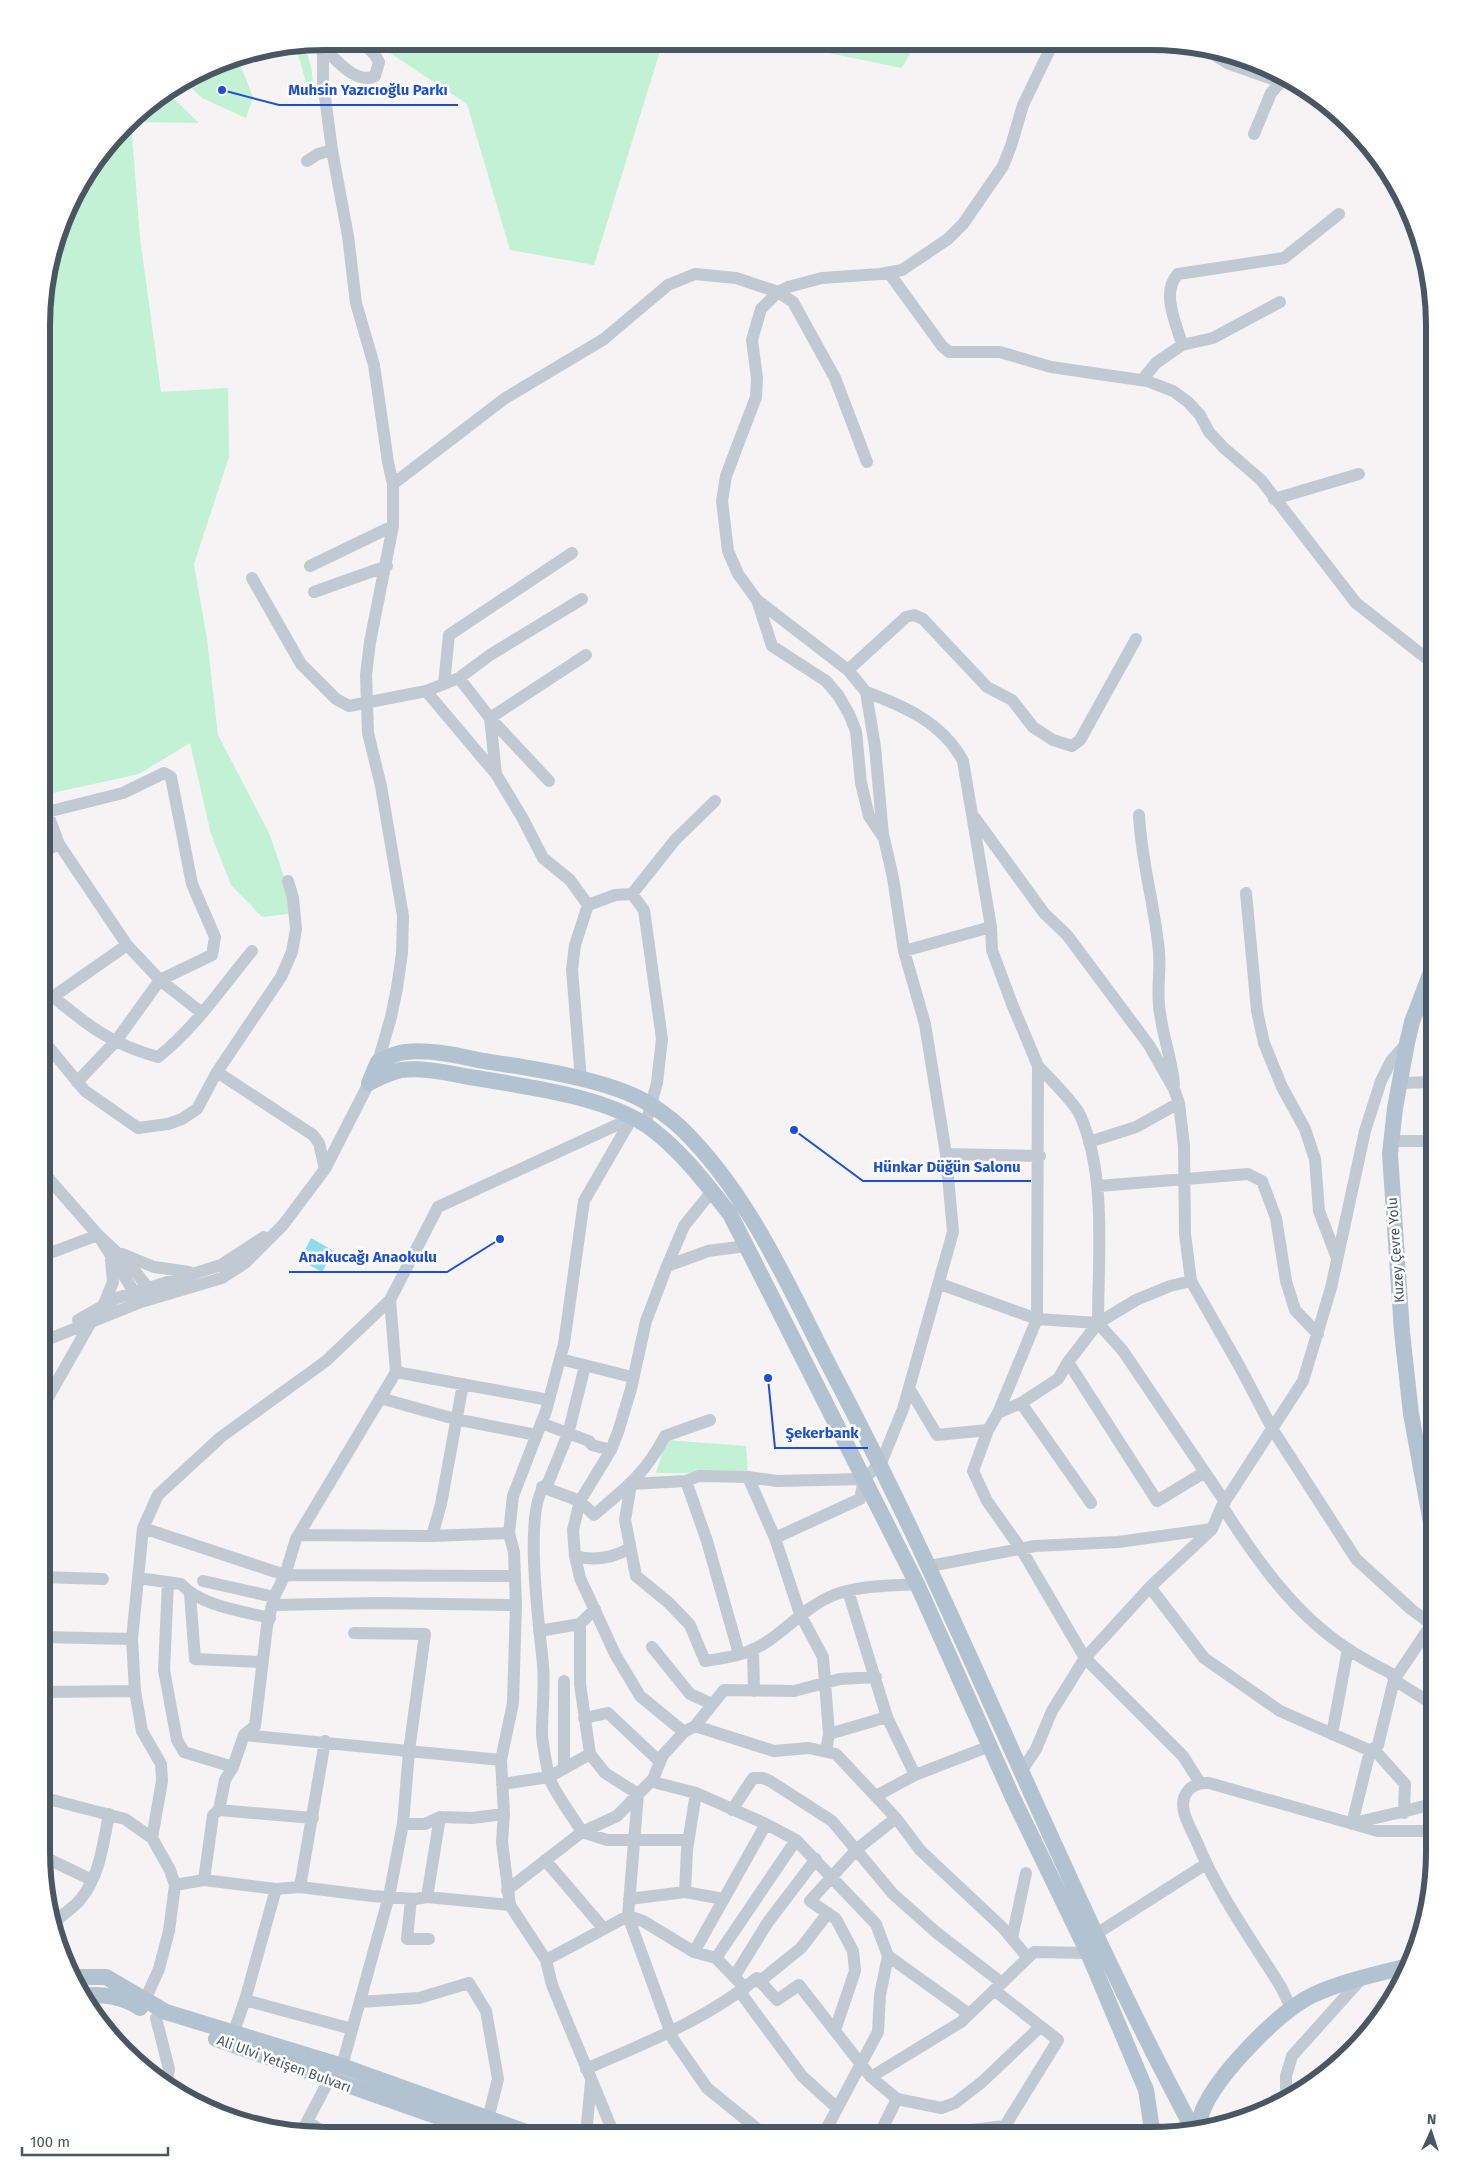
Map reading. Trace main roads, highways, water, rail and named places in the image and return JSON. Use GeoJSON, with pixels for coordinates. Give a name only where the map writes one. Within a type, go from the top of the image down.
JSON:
{"type":"FeatureCollection","features":[{"type":"Feature","properties":{"kind":"main road","name":"Kuzey Çevre Yolu"},"geometry":{"type":"LineString","coordinates":[[1426,988],[1412,1022],[1399,1083],[1391,1141],[1390,1179],[1402,1332],[1411,1414],[1426,1496]]}},
{"type":"Feature","properties":{"kind":"main road"},"geometry":{"type":"LineString","coordinates":[[1152,2127],[1146,2090],[1088,1953],[990,1746],[918,1584],[730,1214],[689,1165],[653,1130],[638,1122],[574,1096],[454,1074],[418,1069],[400,1070],[369,1082],[378,1062],[393,1055],[407,1052],[437,1053],[581,1080],[618,1090],[651,1106],[678,1125],[730,1184],[758,1230],[881,1463],[930,1566],[1021,1772],[1096,1934],[1160,2068],[1190,2124]]}},
{"type":"Feature","properties":{"kind":"main road"},"geometry":{"type":"LineString","coordinates":[[1201,2123],[1202,2113],[1214,2090],[1247,2048],[1291,2008],[1313,1995],[1362,1978],[1400,1968]]}},
{"type":"Feature","properties":{"kind":"main road"},"geometry":{"type":"LineString","coordinates":[[80,1977],[106,1977],[166,2012],[342,2066],[487,2126]]}},
{"type":"Feature","properties":{"kind":"main road","name":"Ali Ulvi Yetişen Bulvarı"},"geometry":{"type":"LineString","coordinates":[[90,1995],[131,2002],[156,2018],[329,2080],[487,2126]]}},
{"type":"Feature","properties":{"kind":"water"},"geometry":{"type":"Polygon","coordinates":[[[311,1238],[334,1251],[322,1272],[300,1260],[311,1238]]]}},
{"type":"Feature","properties":{"kind":"place","name":"Muhsin Yazıcıoğlu Parkı"},"geometry":{"type":"Point","coordinates":[222,90]}},
{"type":"Feature","properties":{"kind":"place","name":"Hünkar Düğün Salonu"},"geometry":{"type":"Point","coordinates":[794,1130]}},
{"type":"Feature","properties":{"kind":"place","name":"Anakucağı Anaokulu"},"geometry":{"type":"Point","coordinates":[500,1239]}},
{"type":"Feature","properties":{"kind":"place","name":"Şekerbank"},"geometry":{"type":"Point","coordinates":[768,1378]}}]}
